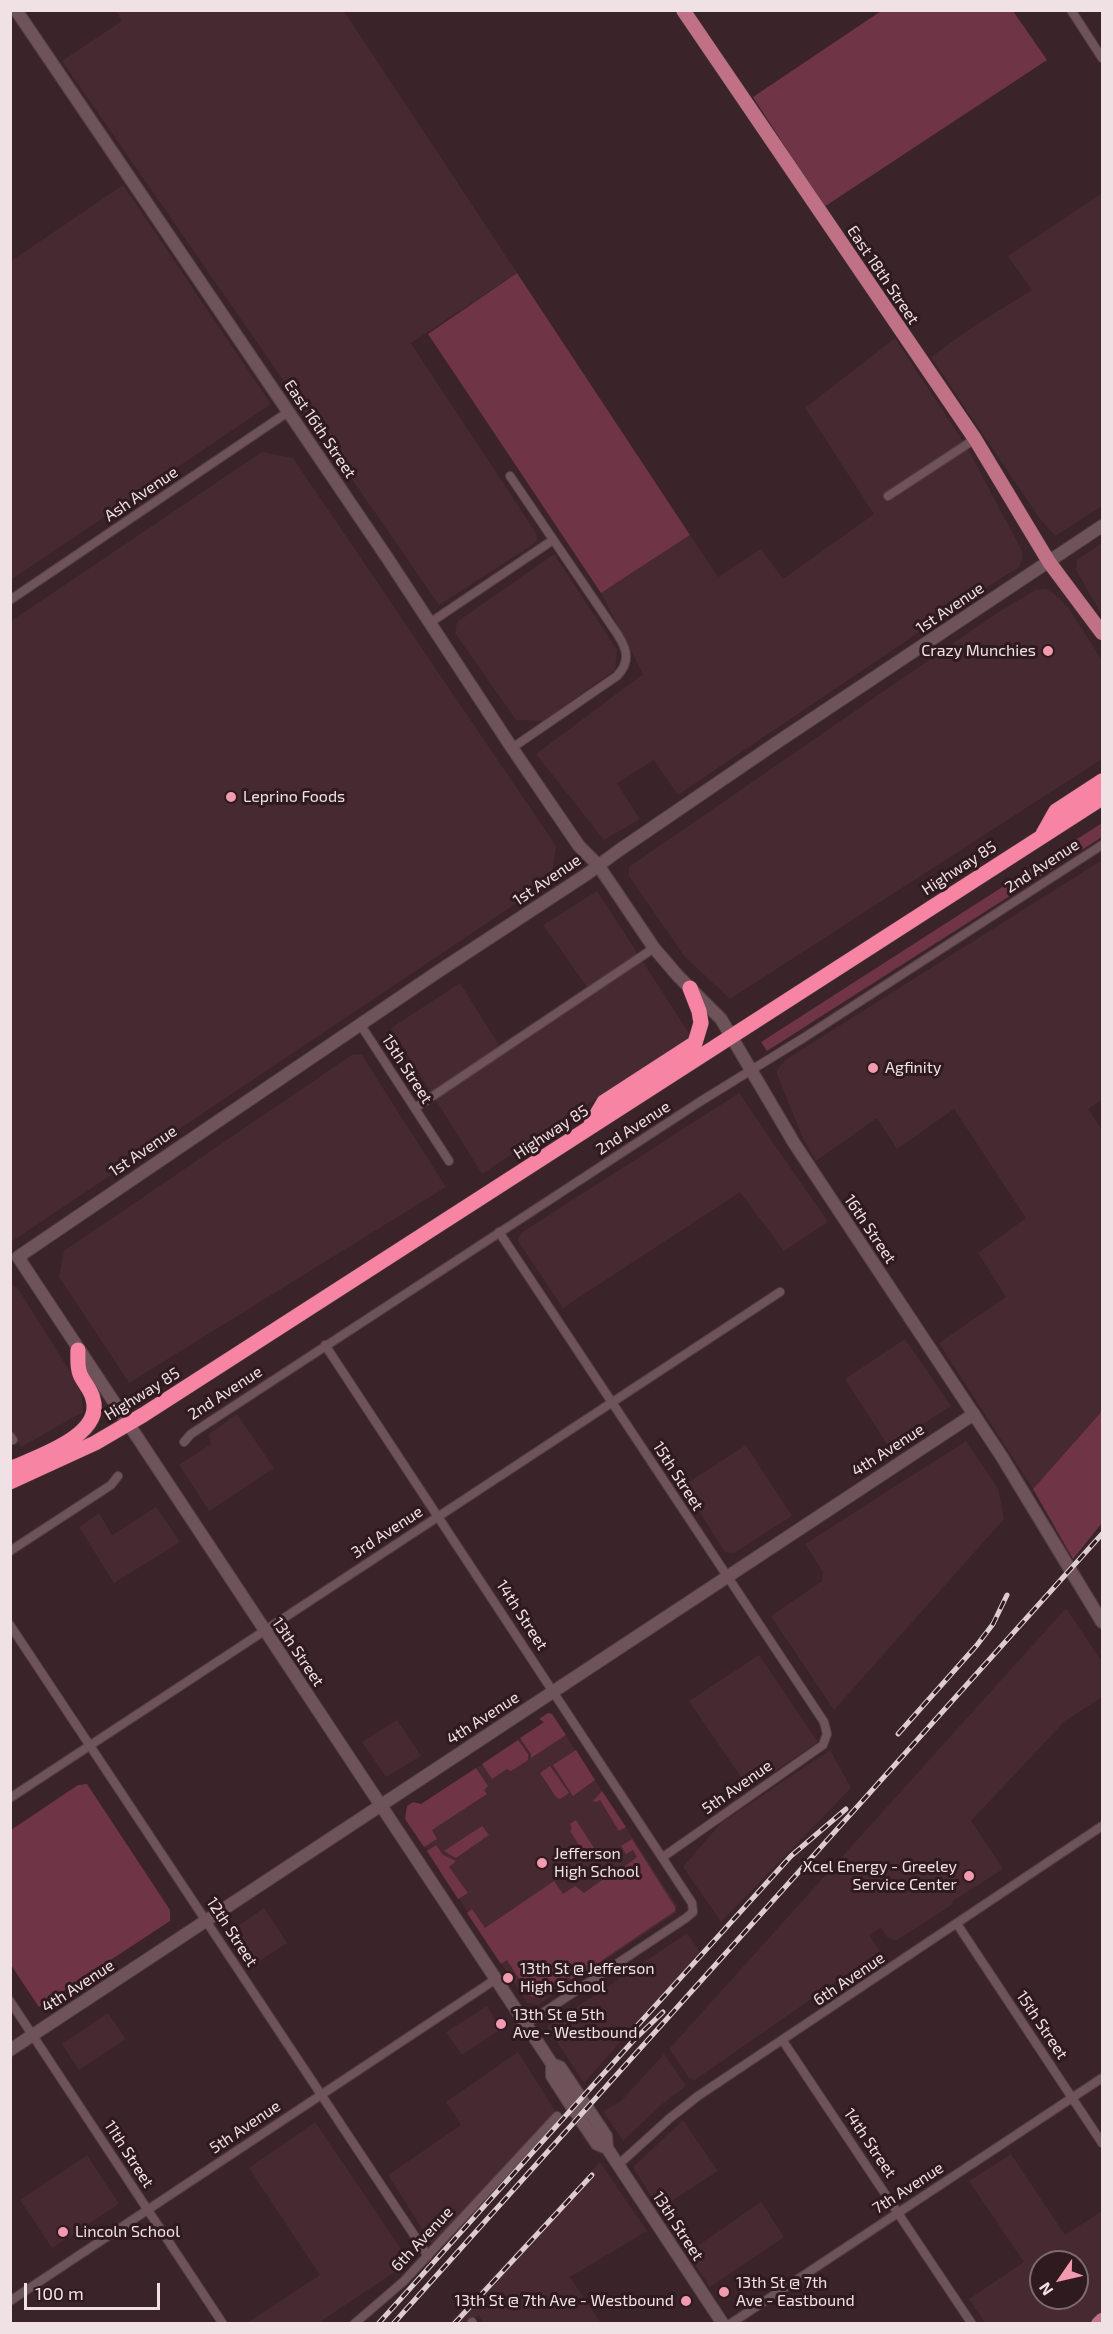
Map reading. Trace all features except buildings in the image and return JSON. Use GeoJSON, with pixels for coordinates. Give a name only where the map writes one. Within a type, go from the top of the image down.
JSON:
{"type":"FeatureCollection","features":[{"type":"Feature","properties":{"kind":"highway"},"geometry":{"type":"LineString","coordinates":[[1042,836],[1056,811],[1102,781]]}},
{"type":"Feature","properties":{"kind":"highway","name":"Highway 85"},"geometry":{"type":"LineString","coordinates":[[10,1482],[95,1443],[127,1425],[1102,798]]}},
{"type":"Feature","properties":{"kind":"highway"},"geometry":{"type":"LineString","coordinates":[[589,1128],[604,1102],[695,1043],[701,1023],[690,988]]}},
{"type":"Feature","properties":{"kind":"highway"},"geometry":{"type":"LineString","coordinates":[[10,1469],[71,1440],[89,1424],[94,1400],[79,1372],[78,1350]]}},
{"type":"Feature","properties":{"kind":"main road","name":"East 18th Street"},"geometry":{"type":"LineString","coordinates":[[683,10],[975,439],[1049,562],[1102,633]]}},
{"type":"Feature","properties":{"kind":"main road"},"geometry":{"type":"LineString","coordinates":[[1098,2324],[1102,2320]]}},
{"type":"Feature","properties":{"kind":"street","name":"East 16th Street"},"geometry":{"type":"LineString","coordinates":[[16,10],[430,622],[512,748],[579,846],[598,865]]}},
{"type":"Feature","properties":{"kind":"street"},"geometry":{"type":"LineString","coordinates":[[1071,10],[1102,58]]}},
{"type":"Feature","properties":{"kind":"street","name":"Ash Avenue"},"geometry":{"type":"LineString","coordinates":[[10,600],[288,412]]}},
{"type":"Feature","properties":{"kind":"street"},"geometry":{"type":"LineString","coordinates":[[888,496],[975,439]]}},
{"type":"Feature","properties":{"kind":"street"},"geometry":{"type":"LineString","coordinates":[[510,476],[618,635],[628,659],[625,667],[617,676],[512,748]]}},
{"type":"Feature","properties":{"kind":"street","name":"1st Avenue"},"geometry":{"type":"LineString","coordinates":[[14,1260],[360,1024],[587,874],[1102,526]]}},
{"type":"Feature","properties":{"kind":"street"},"geometry":{"type":"LineString","coordinates":[[430,622],[553,540]]}},
{"type":"Feature","properties":{"kind":"street","name":"2nd Avenue"},"geometry":{"type":"LineString","coordinates":[[184,1442],[191,1434],[499,1232],[1102,845]]}},
{"type":"Feature","properties":{"kind":"street","name":"16th Street"},"geometry":{"type":"LineString","coordinates":[[598,865],[654,948],[717,1014],[733,1036],[800,1153],[974,1414],[1102,1622]]}},
{"type":"Feature","properties":{"kind":"street"},"geometry":{"type":"LineString","coordinates":[[415,1108],[654,948]]}},
{"type":"Feature","properties":{"kind":"street","name":"15th Street"},"geometry":{"type":"LineString","coordinates":[[360,1024],[449,1161]]}},
{"type":"Feature","properties":{"kind":"street","name":"15th Street"},"geometry":{"type":"LineString","coordinates":[[499,1232],[824,1722],[826,1738]]}},
{"type":"Feature","properties":{"kind":"street","name":"13th Street"},"geometry":{"type":"LineString","coordinates":[[14,1260],[78,1350],[526,2024],[552,2064],[552,2076],[572,2107],[597,2144],[607,2148],[723,2324]]}},
{"type":"Feature","properties":{"kind":"street","name":"3rd Avenue"},"geometry":{"type":"LineString","coordinates":[[10,1798],[780,1292]]}},
{"type":"Feature","properties":{"kind":"street","name":"14th Street"},"geometry":{"type":"LineString","coordinates":[[325,1346],[692,1903],[693,1912],[686,1918],[526,2024]]}},
{"type":"Feature","properties":{"kind":"street","name":"4th Avenue"},"geometry":{"type":"LineString","coordinates":[[10,2050],[974,1414]]}},
{"type":"Feature","properties":{"kind":"street"},"geometry":{"type":"LineString","coordinates":[[10,1551],[111,1485],[118,1476]]}},
{"type":"Feature","properties":{"kind":"street","name":"12th Street"},"geometry":{"type":"LineString","coordinates":[[10,1625],[428,2256]]}},
{"type":"Feature","properties":{"kind":"street","name":"5th Avenue"},"geometry":{"type":"LineString","coordinates":[[663,1857],[823,1745],[826,1738]]}},
{"type":"Feature","properties":{"kind":"street","name":"6th Avenue"},"geometry":{"type":"LineString","coordinates":[[618,2165],[698,2096],[1102,1826]]}},
{"type":"Feature","properties":{"kind":"street","name":"15th Street"},"geometry":{"type":"LineString","coordinates":[[957,1924],[1102,2143]]}},
{"type":"Feature","properties":{"kind":"street","name":"5th Avenue"},"geometry":{"type":"LineString","coordinates":[[10,2301],[496,1979]]}},
{"type":"Feature","properties":{"kind":"street","name":"11th Street"},"geometry":{"type":"LineString","coordinates":[[10,2001],[223,2324]]}},
{"type":"Feature","properties":{"kind":"street","name":"14th Street"},"geometry":{"type":"LineString","coordinates":[[783,2041],[972,2324]]}},
{"type":"Feature","properties":{"kind":"street","name":"7th Avenue"},"geometry":{"type":"LineString","coordinates":[[730,2324],[1102,2078]]}},
{"type":"Feature","properties":{"kind":"street","name":"6th Avenue"},"geometry":{"type":"LineString","coordinates":[[354,2324],[391,2293],[428,2256],[557,2116]]}},
{"type":"Feature","properties":{"kind":"shaded area"},"geometry":{"type":"Polygon","coordinates":[[[116,11],[344,11],[517,273],[411,343],[536,533],[537,542],[439,605],[62,61],[122,21],[116,11]]]}},
{"type":"Feature","properties":{"kind":"shaded area"},"geometry":{"type":"Polygon","coordinates":[[[881,11],[1013,11],[1047,60],[824,207],[753,97],[881,11]]]}},
{"type":"Feature","properties":{"kind":"shaded area"},"geometry":{"type":"Polygon","coordinates":[[[123,185],[271,404],[11,580],[11,261],[123,185]]]}},
{"type":"Feature","properties":{"kind":"shaded area"},"geometry":{"type":"Polygon","coordinates":[[[1102,193],[1102,506],[1055,536],[1040,519],[931,357],[974,326],[1032,290],[1008,256],[1102,193]]]}},
{"type":"Feature","properties":{"kind":"shaded area"},"geometry":{"type":"Polygon","coordinates":[[[517,273],[690,535],[601,593],[428,334],[517,273]]]}},
{"type":"Feature","properties":{"kind":"shaded area"},"geometry":{"type":"Polygon","coordinates":[[[895,338],[968,449],[1022,551],[1023,558],[1018,568],[974,595],[678,795],[654,760],[617,783],[640,819],[604,840],[536,754],[643,674],[601,593],[690,535],[718,577],[761,549],[783,579],[874,514],[805,408],[895,338]]]}},
{"type":"Feature","properties":{"kind":"shaded area"},"geometry":{"type":"Polygon","coordinates":[[[262,452],[293,458],[556,846],[551,880],[11,1242],[11,621],[262,452]]]}},
{"type":"Feature","properties":{"kind":"shaded area"},"geometry":{"type":"Polygon","coordinates":[[[1102,543],[1102,615],[1076,570],[1077,560],[1102,543]]]}},
{"type":"Feature","properties":{"kind":"shaded area"},"geometry":{"type":"Polygon","coordinates":[[[554,554],[617,650],[615,670],[543,721],[516,720],[455,633],[457,622],[554,554]]]}},
{"type":"Feature","properties":{"kind":"shaded area"},"geometry":{"type":"Polygon","coordinates":[[[1045,589],[1068,607],[1102,660],[1102,759],[730,999],[685,957],[629,876],[629,867],[997,613],[1035,590],[1045,589]]]}},
{"type":"Feature","properties":{"kind":"shaded area"},"geometry":{"type":"Polygon","coordinates":[[[1102,823],[1102,837],[767,1051],[761,1042],[1102,823]]]}},
{"type":"Feature","properties":{"kind":"shaded area"},"geometry":{"type":"Polygon","coordinates":[[[1102,860],[1102,1100],[1088,1109],[1102,1130],[1102,1411],[1033,1489],[939,1343],[1006,1297],[978,1253],[1026,1218],[954,1109],[897,1149],[877,1118],[816,1161],[803,1138],[776,1072],[785,1060],[1102,860]]]}},
{"type":"Feature","properties":{"kind":"shaded area"},"geometry":{"type":"Polygon","coordinates":[[[597,891],[691,1036],[482,1174],[391,1028],[460,983],[499,1045],[587,987],[543,925],[597,891]]]}},
{"type":"Feature","properties":{"kind":"shaded area"},"geometry":{"type":"Polygon","coordinates":[[[353,1054],[362,1055],[446,1187],[129,1383],[59,1277],[64,1251],[353,1054]]]}},
{"type":"Feature","properties":{"kind":"shaded area"},"geometry":{"type":"Polygon","coordinates":[[[739,1093],[828,1222],[784,1251],[740,1192],[563,1308],[518,1241],[521,1233],[739,1093]]]}},
{"type":"Feature","properties":{"kind":"shaded area"},"geometry":{"type":"Polygon","coordinates":[[[10,1284],[17,1287],[81,1389],[83,1412],[21,1447],[11,1431],[10,1284]]]}},
{"type":"Feature","properties":{"kind":"shaded area"},"geometry":{"type":"Polygon","coordinates":[[[905,1339],[951,1406],[888,1446],[845,1379],[905,1339]]]}},
{"type":"Feature","properties":{"kind":"shaded area"},"geometry":{"type":"Polygon","coordinates":[[[1102,1411],[1102,1523],[1073,1559],[1033,1489],[1102,1411]]]}},
{"type":"Feature","properties":{"kind":"shaded area"},"geometry":{"type":"Polygon","coordinates":[[[237,1414],[274,1468],[209,1511],[179,1465],[211,1444],[209,1434],[237,1414]]]}},
{"type":"Feature","properties":{"kind":"shaded area"},"geometry":{"type":"Polygon","coordinates":[[[966,1441],[998,1488],[1004,1519],[834,1710],[771,1616],[822,1581],[823,1572],[805,1544],[966,1441]]]}},
{"type":"Feature","properties":{"kind":"shaded area"},"geometry":{"type":"Polygon","coordinates":[[[746,1445],[792,1516],[734,1553],[725,1552],[683,1486],[746,1445]]]}},
{"type":"Feature","properties":{"kind":"shaded area"},"geometry":{"type":"Polygon","coordinates":[[[156,1507],[180,1542],[114,1583],[79,1527],[99,1513],[112,1535],[156,1507]]]}},
{"type":"Feature","properties":{"kind":"shaded area"},"geometry":{"type":"Polygon","coordinates":[[[1066,1608],[1102,1662],[1102,1697],[1065,1721],[971,1821],[1003,1869],[895,1941],[887,1937],[881,1928],[869,1935],[880,1951],[695,2080],[689,2078],[669,2049],[1066,1608]]]}},
{"type":"Feature","properties":{"kind":"shaded area"},"geometry":{"type":"Polygon","coordinates":[[[759,1655],[818,1742],[749,1789],[689,1701],[759,1655]]]}},
{"type":"Feature","properties":{"kind":"shaded area"},"geometry":{"type":"Polygon","coordinates":[[[548,1713],[552,1714],[566,1735],[531,1758],[531,1754],[520,1738],[544,1722],[539,1719],[548,1713]]]}},
{"type":"Feature","properties":{"kind":"shaded area","name":"Jefferson High School"},"geometry":{"type":"Polygon","coordinates":[[[554,1717],[677,1906],[676,1913],[538,2005],[527,2003],[407,1819],[407,1814],[554,1717]]]}},
{"type":"Feature","properties":{"kind":"shaded area"},"geometry":{"type":"Polygon","coordinates":[[[397,1720],[421,1756],[386,1777],[362,1742],[397,1720]]]}},
{"type":"Feature","properties":{"kind":"shaded area"},"geometry":{"type":"Polygon","coordinates":[[[518,1740],[528,1754],[528,1760],[511,1771],[507,1769],[492,1779],[482,1764],[518,1740]]]}},
{"type":"Feature","properties":{"kind":"shaded area"},"geometry":{"type":"Polygon","coordinates":[[[576,1750],[595,1780],[573,1796],[553,1765],[576,1750]]]}},
{"type":"Feature","properties":{"kind":"shaded area"},"geometry":{"type":"Polygon","coordinates":[[[830,1750],[851,1788],[721,1922],[683,1867],[721,1823],[830,1750]]]}},
{"type":"Feature","properties":{"kind":"shaded area"},"geometry":{"type":"Polygon","coordinates":[[[550,1766],[569,1793],[560,1799],[556,1797],[540,1773],[550,1766]]]}},
{"type":"Feature","properties":{"kind":"shaded area"},"geometry":{"type":"Polygon","coordinates":[[[476,1768],[488,1786],[484,1790],[487,1794],[432,1830],[437,1839],[424,1847],[405,1819],[407,1806],[413,1802],[421,1804],[476,1768]]]}},
{"type":"Feature","properties":{"kind":"shaded area"},"geometry":{"type":"Polygon","coordinates":[[[87,1784],[170,1910],[170,1921],[39,2007],[11,1965],[11,1830],[78,1785],[87,1784]]]}},
{"type":"Feature","properties":{"kind":"shaded area"},"geometry":{"type":"Polygon","coordinates":[[[602,1791],[626,1827],[619,1831],[600,1800],[593,1801],[602,1791]]]}},
{"type":"Feature","properties":{"kind":"shaded area"},"geometry":{"type":"Polygon","coordinates":[[[576,1820],[596,1851],[587,1857],[570,1831],[572,1829],[570,1824],[576,1820]]]}},
{"type":"Feature","properties":{"kind":"shaded area"},"geometry":{"type":"Polygon","coordinates":[[[482,1826],[489,1835],[456,1858],[444,1851],[482,1826]]]}},
{"type":"Feature","properties":{"kind":"shaded area"},"geometry":{"type":"Polygon","coordinates":[[[632,1839],[675,1907],[675,1911],[573,1980],[567,1977],[536,1998],[530,1996],[507,1960],[501,1964],[467,1913],[472,1909],[485,1928],[554,1881],[563,1894],[575,1886],[584,1893],[602,1880],[596,1871],[602,1868],[610,1878],[637,1857],[633,1850],[626,1854],[621,1846],[632,1839]]]}},
{"type":"Feature","properties":{"kind":"shaded area"},"geometry":{"type":"Polygon","coordinates":[[[436,1845],[443,1855],[456,1861],[449,1867],[468,1893],[458,1899],[427,1851],[436,1845]]]}},
{"type":"Feature","properties":{"kind":"shaded area"},"geometry":{"type":"Polygon","coordinates":[[[264,1908],[287,1943],[258,1962],[235,1928],[264,1908]]]}},
{"type":"Feature","properties":{"kind":"shaded area"},"geometry":{"type":"Polygon","coordinates":[[[687,1933],[700,1952],[584,2083],[547,2027],[687,1933]]]}},
{"type":"Feature","properties":{"kind":"shaded area"},"geometry":{"type":"Polygon","coordinates":[[[487,2006],[501,2029],[462,2055],[446,2032],[487,2006]]]}},
{"type":"Feature","properties":{"kind":"shaded area"},"geometry":{"type":"Polygon","coordinates":[[[108,2013],[126,2039],[79,2070],[62,2044],[108,2013]]]}},
{"type":"Feature","properties":{"kind":"shaded area"},"geometry":{"type":"Polygon","coordinates":[[[518,2052],[556,2112],[433,2246],[388,2175],[461,2125],[446,2102],[518,2052]]]}},
{"type":"Feature","properties":{"kind":"shaded area"},"geometry":{"type":"Polygon","coordinates":[[[664,2054],[686,2086],[661,2105],[623,2141],[603,2111],[620,2102],[664,2054]]]}},
{"type":"Feature","properties":{"kind":"shaded area"},"geometry":{"type":"Polygon","coordinates":[[[683,2120],[718,2171],[659,2209],[633,2167],[683,2120]]]}},
{"type":"Feature","properties":{"kind":"shaded area"},"geometry":{"type":"Polygon","coordinates":[[[315,2122],[410,2262],[318,2323],[247,2323],[320,2275],[249,2168],[315,2122]]]}},
{"type":"Feature","properties":{"kind":"shaded area"},"geometry":{"type":"Polygon","coordinates":[[[1011,2154],[1065,2235],[1102,2211],[1102,2315],[1089,2323],[985,2323],[969,2299],[1024,2262],[969,2181],[1011,2154]]]}},
{"type":"Feature","properties":{"kind":"shaded area"},"geometry":{"type":"Polygon","coordinates":[[[87,2155],[119,2204],[52,2248],[20,2200],[87,2155]]]}},
{"type":"Feature","properties":{"kind":"shaded area"},"geometry":{"type":"Polygon","coordinates":[[[600,2162],[647,2231],[570,2277],[601,2323],[484,2323],[478,2315],[470,2323],[448,2324],[600,2162]]]}},
{"type":"Feature","properties":{"kind":"shaded area"},"geometry":{"type":"Polygon","coordinates":[[[761,2202],[784,2237],[710,2287],[687,2253],[761,2202]]]}},
{"type":"Feature","properties":{"kind":"railway"},"geometry":{"type":"LineString","coordinates":[[393,2324],[1102,1534]]}},
{"type":"Feature","properties":{"kind":"railway"},"geometry":{"type":"LineString","coordinates":[[898,1734],[977,1645],[993,1624],[1007,1595]]}},
{"type":"Feature","properties":{"kind":"railway"},"geometry":{"type":"LineString","coordinates":[[636,2027],[791,1856],[846,1809]]}},
{"type":"Feature","properties":{"kind":"railway"},"geometry":{"type":"LineString","coordinates":[[378,2324],[633,2041],[663,2012]]}},
{"type":"Feature","properties":{"kind":"railway"},"geometry":{"type":"LineString","coordinates":[[454,2324],[592,2175]]}},
{"type":"Feature","properties":{"kind":"place","name":"Crazy Munchies"},"geometry":{"type":"Point","coordinates":[1048,651]}},
{"type":"Feature","properties":{"kind":"place","name":"Leprino Foods"},"geometry":{"type":"Point","coordinates":[231,797]}},
{"type":"Feature","properties":{"kind":"place","name":"Agfinity"},"geometry":{"type":"Point","coordinates":[873,1068]}},
{"type":"Feature","properties":{"kind":"place","name":"Jefferson High School"},"geometry":{"type":"Point","coordinates":[542,1863]}},
{"type":"Feature","properties":{"kind":"place","name":"Xcel Energy - Greeley Service Center"},"geometry":{"type":"Point","coordinates":[969,1876]}},
{"type":"Feature","properties":{"kind":"place","name":"13th St @ Jefferson High School"},"geometry":{"type":"Point","coordinates":[508,1978]}},
{"type":"Feature","properties":{"kind":"place","name":"13th St @ 5th Ave - Westbound"},"geometry":{"type":"Point","coordinates":[501,2024]}},
{"type":"Feature","properties":{"kind":"place","name":"Lincoln School"},"geometry":{"type":"Point","coordinates":[63,2232]}},
{"type":"Feature","properties":{"kind":"place","name":"13th St @ 7th Ave - Eastbound"},"geometry":{"type":"Point","coordinates":[724,2292]}},
{"type":"Feature","properties":{"kind":"place","name":"13th St @ 7th Ave - Westbound"},"geometry":{"type":"Point","coordinates":[686,2301]}}]}
